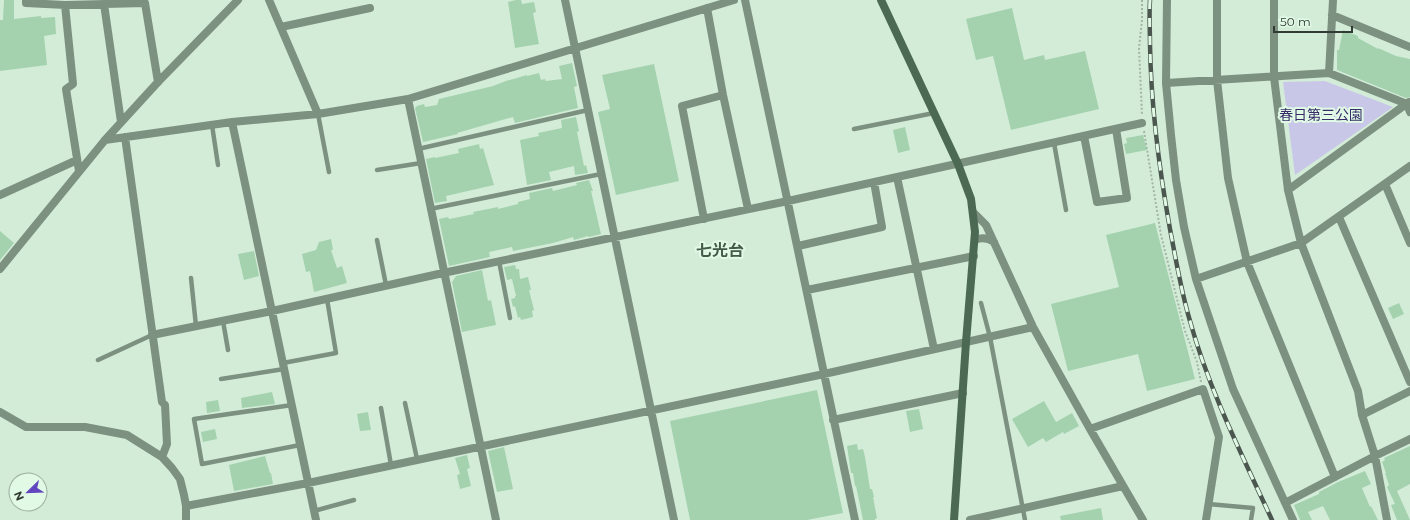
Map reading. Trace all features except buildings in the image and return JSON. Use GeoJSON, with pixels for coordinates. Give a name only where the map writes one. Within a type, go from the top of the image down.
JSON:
{"type":"FeatureCollection","features":[{"type":"Feature","properties":{"kind":"street"},"geometry":{"type":"LineString","coordinates":[[26,0],[26,3],[65,5],[145,3],[158,82]]}},
{"type":"Feature","properties":{"kind":"street"},"geometry":{"type":"LineString","coordinates":[[0,269],[105,140],[158,82],[238,0]]}},
{"type":"Feature","properties":{"kind":"street"},"geometry":{"type":"LineString","coordinates":[[269,0],[318,114]]}},
{"type":"Feature","properties":{"kind":"street"},"geometry":{"type":"LineString","coordinates":[[565,0],[674,520]]}},
{"type":"Feature","properties":{"kind":"street"},"geometry":{"type":"LineString","coordinates":[[105,140],[232,122],[318,114],[408,99],[734,0]]}},
{"type":"Feature","properties":{"kind":"street"},"geometry":{"type":"LineString","coordinates":[[745,0],[855,520]]}},
{"type":"Feature","properties":{"kind":"street"},"geometry":{"type":"LineString","coordinates":[[880,0],[958,164],[972,199],[974,213],[974,256],[966,342],[954,520]]}},
{"type":"Feature","properties":{"kind":"street"},"geometry":{"type":"LineString","coordinates":[[1167,0],[1166,83],[1176,180],[1184,227],[1196,279],[1233,389],[1293,520]]}},
{"type":"Feature","properties":{"kind":"street"},"geometry":{"type":"LineString","coordinates":[[1217,0],[1217,80],[1228,178],[1247,262],[1335,477]]}},
{"type":"Feature","properties":{"kind":"street"},"geometry":{"type":"LineString","coordinates":[[1274,0],[1274,77],[1288,190],[1301,243],[1358,391],[1362,414],[1375,456],[1387,520]]}},
{"type":"Feature","properties":{"kind":"street"},"geometry":{"type":"LineString","coordinates":[[1329,73],[1333,0]]}},
{"type":"Feature","properties":{"kind":"street"},"geometry":{"type":"LineString","coordinates":[[104,4],[121,122]]}},
{"type":"Feature","properties":{"kind":"street"},"geometry":{"type":"LineString","coordinates":[[65,5],[73,84],[66,89],[79,171]]}},
{"type":"Feature","properties":{"kind":"street"},"geometry":{"type":"LineString","coordinates":[[281,27],[370,8]]}},
{"type":"Feature","properties":{"kind":"street"},"geometry":{"type":"LineString","coordinates":[[707,8],[723,95],[748,210]]}},
{"type":"Feature","properties":{"kind":"street"},"geometry":{"type":"LineString","coordinates":[[1332,15],[1410,47]]}},
{"type":"Feature","properties":{"kind":"street"},"geometry":{"type":"LineString","coordinates":[[1166,83],[1329,73],[1409,106]]}},
{"type":"Feature","properties":{"kind":"street"},"geometry":{"type":"LineString","coordinates":[[704,219],[682,106],[723,95]]}},
{"type":"Feature","properties":{"kind":"street"},"geometry":{"type":"LineString","coordinates":[[408,99],[496,520]]}},
{"type":"Feature","properties":{"kind":"street"},"geometry":{"type":"LineString","coordinates":[[1288,190],[1409,106]]}},
{"type":"Feature","properties":{"kind":"street"},"geometry":{"type":"LineString","coordinates":[[232,122],[316,520]]}},
{"type":"Feature","properties":{"kind":"street"},"geometry":{"type":"LineString","coordinates":[[152,335],[272,311],[443,272],[748,210],[1142,123]]}},
{"type":"Feature","properties":{"kind":"street"},"geometry":{"type":"LineString","coordinates":[[1084,136],[1097,202],[1127,198],[1116,129]]}},
{"type":"Feature","properties":{"kind":"street"},"geometry":{"type":"LineString","coordinates":[[125,137],[152,335],[162,402],[165,405],[167,444],[162,457]]}},
{"type":"Feature","properties":{"kind":"street"},"geometry":{"type":"LineString","coordinates":[[0,195],[77,160]]}},
{"type":"Feature","properties":{"kind":"street"},"geometry":{"type":"LineString","coordinates":[[1196,279],[1301,243],[1410,166]]}},
{"type":"Feature","properties":{"kind":"street"},"geometry":{"type":"LineString","coordinates":[[897,177],[934,349]]}},
{"type":"Feature","properties":{"kind":"street"},"geometry":{"type":"LineString","coordinates":[[798,246],[882,227],[874,182]]}},
{"type":"Feature","properties":{"kind":"street"},"geometry":{"type":"LineString","coordinates":[[1385,184],[1410,243]]}},
{"type":"Feature","properties":{"kind":"street"},"geometry":{"type":"LineString","coordinates":[[974,213],[986,225],[1033,327],[1143,520]]}},
{"type":"Feature","properties":{"kind":"street"},"geometry":{"type":"LineString","coordinates":[[1339,216],[1410,382]]}},
{"type":"Feature","properties":{"kind":"street"},"geometry":{"type":"LineString","coordinates":[[975,240],[979,238],[988,239],[994,242]]}},
{"type":"Feature","properties":{"kind":"street"},"geometry":{"type":"LineString","coordinates":[[807,290],[974,256]]}},
{"type":"Feature","properties":{"kind":"street"},"geometry":{"type":"LineString","coordinates":[[186,506],[308,483],[480,445],[824,374],[1033,327]]}},
{"type":"Feature","properties":{"kind":"street"},"geometry":{"type":"LineString","coordinates":[[1090,429],[1203,389],[1219,437],[1206,520]]}},
{"type":"Feature","properties":{"kind":"street"},"geometry":{"type":"LineString","coordinates":[[1362,414],[1410,391]]}},
{"type":"Feature","properties":{"kind":"street"},"geometry":{"type":"LineString","coordinates":[[833,420],[963,393]]}},
{"type":"Feature","properties":{"kind":"street"},"geometry":{"type":"LineString","coordinates":[[0,412],[26,427],[85,427],[127,435],[162,457],[180,479],[186,506],[186,520]]}},
{"type":"Feature","properties":{"kind":"street"},"geometry":{"type":"LineString","coordinates":[[1285,503],[1410,439]]}},
{"type":"Feature","properties":{"kind":"street"},"geometry":{"type":"LineString","coordinates":[[970,520],[1123,486]]}},
{"type":"Feature","properties":{"kind":"lane"},"geometry":{"type":"LineString","coordinates":[[418,149],[588,110]]}},
{"type":"Feature","properties":{"kind":"lane"},"geometry":{"type":"LineString","coordinates":[[854,129],[934,112]]}},
{"type":"Feature","properties":{"kind":"lane"},"geometry":{"type":"LineString","coordinates":[[318,114],[329,172]]}},
{"type":"Feature","properties":{"kind":"lane"},"geometry":{"type":"LineString","coordinates":[[212,125],[218,165]]}},
{"type":"Feature","properties":{"kind":"lane"},"geometry":{"type":"LineString","coordinates":[[1054,143],[1066,210]]}},
{"type":"Feature","properties":{"kind":"lane"},"geometry":{"type":"LineString","coordinates":[[377,170],[421,163]]}},
{"type":"Feature","properties":{"kind":"lane"},"geometry":{"type":"LineString","coordinates":[[430,209],[601,174]]}},
{"type":"Feature","properties":{"kind":"lane"},"geometry":{"type":"LineString","coordinates":[[377,240],[386,286]]}},
{"type":"Feature","properties":{"kind":"lane"},"geometry":{"type":"LineString","coordinates":[[499,261],[510,318]]}},
{"type":"Feature","properties":{"kind":"lane"},"geometry":{"type":"LineString","coordinates":[[191,278],[196,326]]}},
{"type":"Feature","properties":{"kind":"lane"},"geometry":{"type":"LineString","coordinates":[[221,379],[336,353],[327,299]]}},
{"type":"Feature","properties":{"kind":"lane"},"geometry":{"type":"LineString","coordinates":[[981,302],[990,336],[1025,520]]}},
{"type":"Feature","properties":{"kind":"lane"},"geometry":{"type":"LineString","coordinates":[[224,321],[228,350]]}},
{"type":"Feature","properties":{"kind":"lane"},"geometry":{"type":"LineString","coordinates":[[98,360],[152,335]]}},
{"type":"Feature","properties":{"kind":"lane"},"geometry":{"type":"LineString","coordinates":[[405,402],[417,459]]}},
{"type":"Feature","properties":{"kind":"lane"},"geometry":{"type":"LineString","coordinates":[[292,405],[194,419],[202,464],[300,445]]}},
{"type":"Feature","properties":{"kind":"lane"},"geometry":{"type":"LineString","coordinates":[[381,408],[391,465]]}},
{"type":"Feature","properties":{"kind":"lane"},"geometry":{"type":"LineString","coordinates":[[314,511],[354,500]]}},
{"type":"Feature","properties":{"kind":"lane"},"geometry":{"type":"LineString","coordinates":[[1208,504],[1253,508],[1251,520]]}},
{"type":"Feature","properties":{"kind":"path"},"geometry":{"type":"LineString","coordinates":[[1142,0],[1142,20],[1139,48],[1142,123],[1161,235],[1185,331],[1197,362],[1203,389]]}},
{"type":"Feature","properties":{"kind":"green space","name":"春日第三公園"},"geometry":{"type":"Polygon","coordinates":[[[1325,81],[1393,107],[1295,175],[1283,82],[1325,81]]]}},
{"type":"Feature","properties":{"kind":"railway"},"geometry":{"type":"LineString","coordinates":[[1150,0],[1152,91],[1156,137],[1166,206],[1184,298],[1198,347],[1216,397],[1272,520]]}},
{"type":"Feature","properties":{"kind":"district","name":"七光台"},"geometry":{"type":"Point","coordinates":[720,250]}}]}
